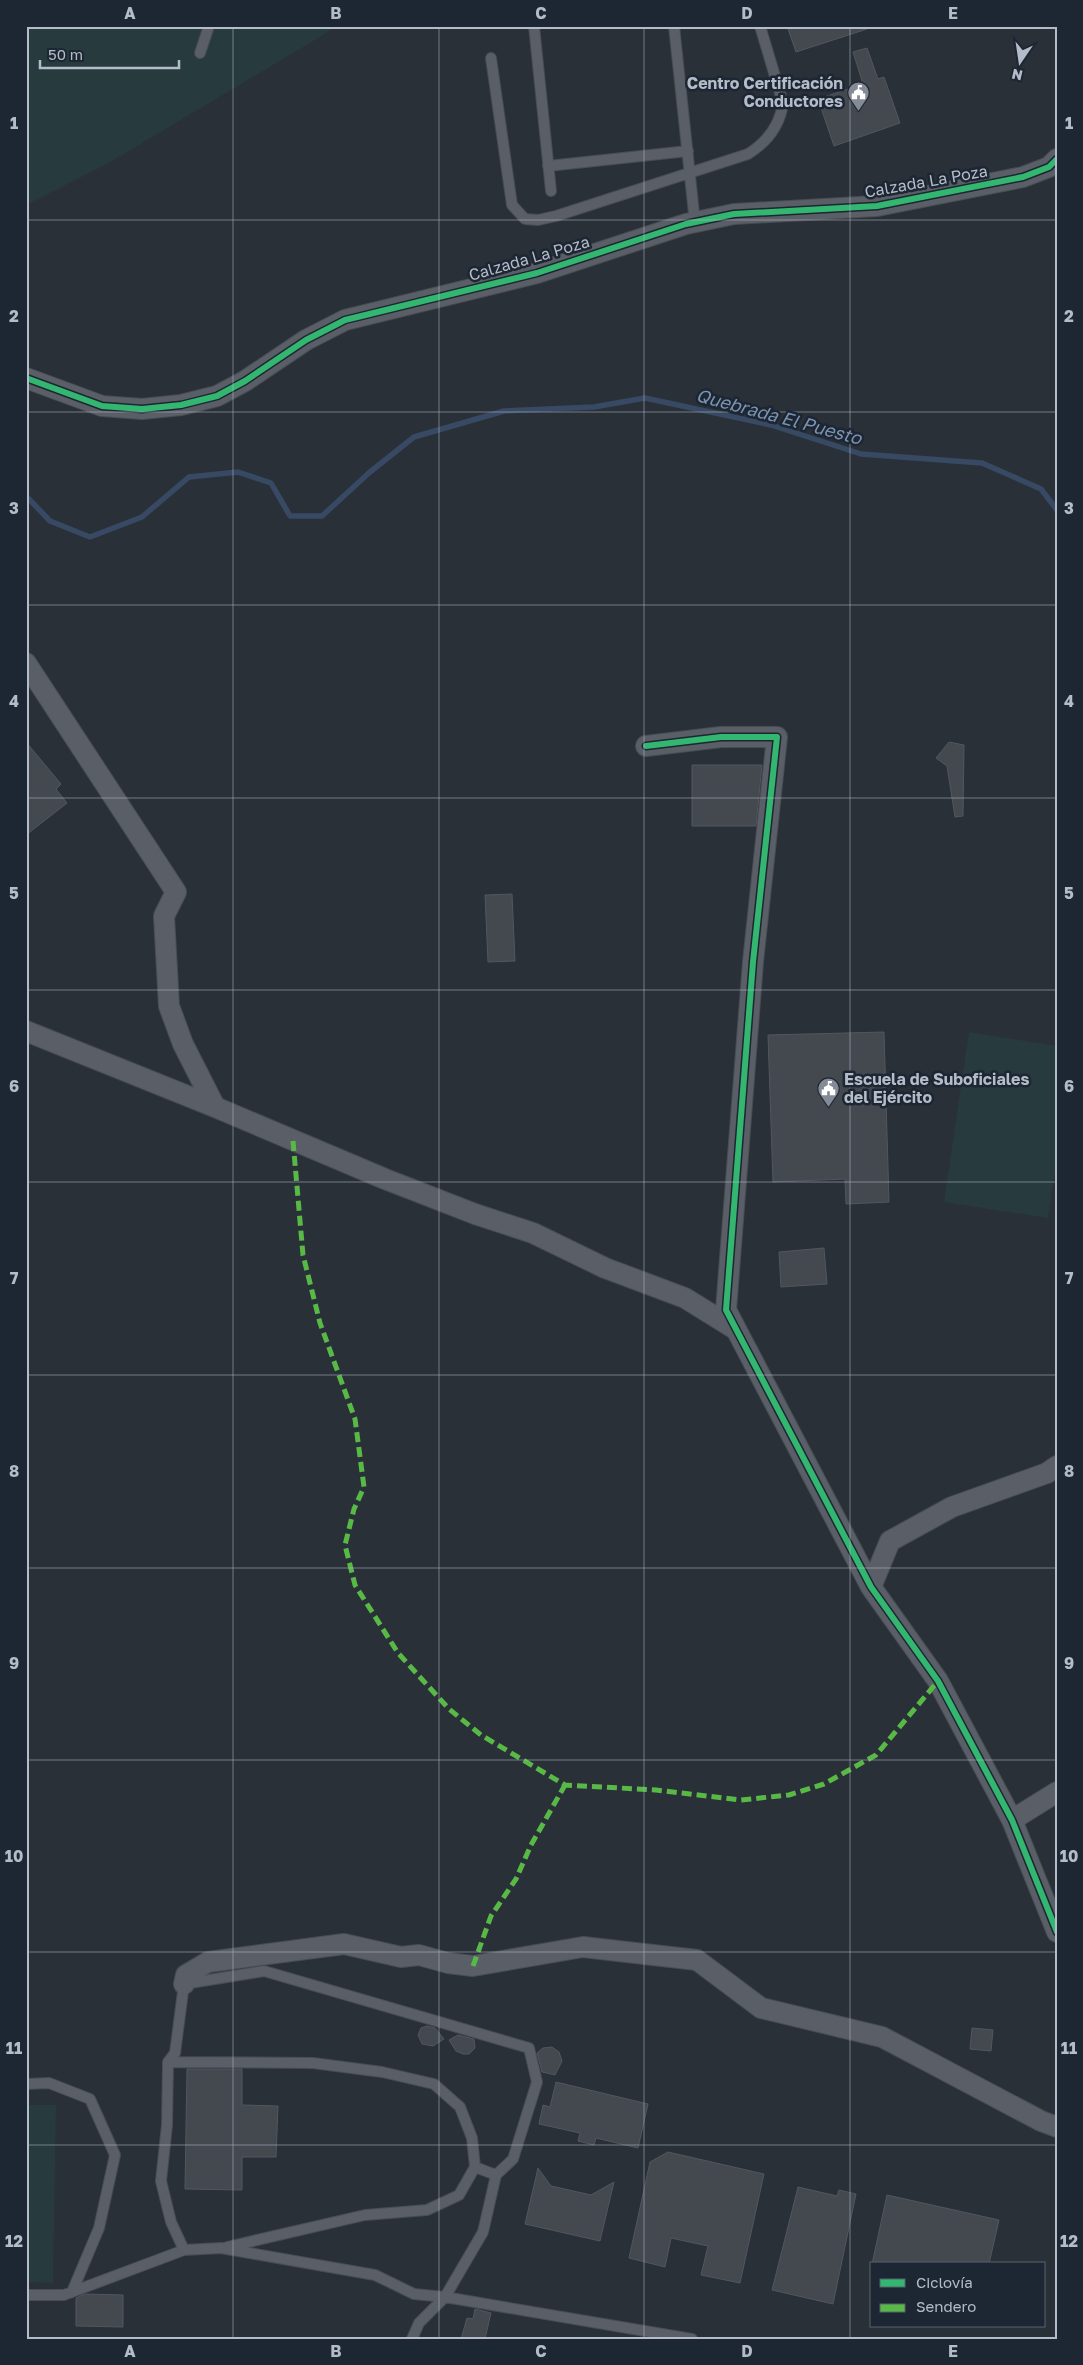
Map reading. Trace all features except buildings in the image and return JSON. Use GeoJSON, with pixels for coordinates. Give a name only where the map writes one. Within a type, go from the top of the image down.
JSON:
{"type":"FeatureCollection","features":[{"type":"Feature","properties":{"kind":"street","name":"Calzada La Poza"},"geometry":{"type":"LineString","coordinates":[[26,378],[102,406],[142,409],[181,405],[217,396],[245,381],[306,340],[345,320],[537,273],[696,223],[734,214],[877,206],[1023,177],[1049,166],[1057,159]]}},
{"type":"Feature","properties":{"kind":"street"},"geometry":{"type":"LineString","coordinates":[[26,663],[176,892],[164,916],[169,1006],[183,1044],[215,1107]]}},
{"type":"Feature","properties":{"kind":"street"},"geometry":{"type":"LineString","coordinates":[[646,746],[721,737],[777,736],[753,962],[726,1310],[871,1587],[938,1680],[1012,1820],[1057,1932]]}},
{"type":"Feature","properties":{"kind":"street"},"geometry":{"type":"LineString","coordinates":[[26,1031],[215,1107],[403,1186],[475,1214],[533,1233],[605,1268],[685,1298],[735,1329]]}},
{"type":"Feature","properties":{"kind":"street"},"geometry":{"type":"LineString","coordinates":[[871,1587],[890,1542],[952,1507],[1047,1473],[1057,1466]]}},
{"type":"Feature","properties":{"kind":"street"},"geometry":{"type":"LineString","coordinates":[[1012,1820],[1057,1792]]}},
{"type":"Feature","properties":{"kind":"street"},"geometry":{"type":"LineString","coordinates":[[184,1984],[186,1975],[208,1962],[344,1944],[401,1957],[419,1955],[448,1963],[472,1966],[583,1947],[697,1960],[761,2008],[882,2037],[1041,2121],[1057,2127]]}},
{"type":"Feature","properties":{"kind":"lane"},"geometry":{"type":"LineString","coordinates":[[200,54],[210,26]]}},
{"type":"Feature","properties":{"kind":"lane"},"geometry":{"type":"LineString","coordinates":[[534,26],[551,192]]}},
{"type":"Feature","properties":{"kind":"lane"},"geometry":{"type":"LineString","coordinates":[[674,26],[696,223]]}},
{"type":"Feature","properties":{"kind":"lane"},"geometry":{"type":"LineString","coordinates":[[491,58],[512,206],[525,219],[538,220],[556,216],[748,154],[762,145],[782,116],[783,103],[760,26]]}},
{"type":"Feature","properties":{"kind":"lane"},"geometry":{"type":"LineString","coordinates":[[548,166],[688,152]]}},
{"type":"Feature","properties":{"kind":"lane"},"geometry":{"type":"LineString","coordinates":[[184,2250],[171,2222],[161,2181],[167,2125],[168,2062],[175,2053],[184,1984],[264,1970],[529,2048],[537,2082],[513,2159],[496,2175],[482,2232],[444,2297],[419,2323],[412,2339]]}},
{"type":"Feature","properties":{"kind":"lane"},"geometry":{"type":"LineString","coordinates":[[26,2295],[64,2295],[184,2250],[221,2248],[365,2215],[427,2210],[459,2195],[475,2167],[472,2138],[460,2107],[434,2084],[382,2072],[313,2063],[168,2062]]}},
{"type":"Feature","properties":{"kind":"lane"},"geometry":{"type":"LineString","coordinates":[[26,2084],[48,2083],[90,2099],[115,2155],[99,2228],[72,2292]]}},
{"type":"Feature","properties":{"kind":"lane"},"geometry":{"type":"LineString","coordinates":[[475,2167],[496,2175]]}},
{"type":"Feature","properties":{"kind":"lane"},"geometry":{"type":"LineString","coordinates":[[221,2248],[375,2276],[414,2294],[444,2297],[692,2339]]}},
{"type":"Feature","properties":{"kind":"green space"},"geometry":{"type":"Polygon","coordinates":[[[26,26],[338,26],[107,164],[26,205],[26,26]]]}},
{"type":"Feature","properties":{"kind":"green space"},"geometry":{"type":"Polygon","coordinates":[[[969,1032],[1057,1046],[1057,1159],[1048,1218],[944,1202],[969,1032]]]}},
{"type":"Feature","properties":{"kind":"green space"},"geometry":{"type":"Polygon","coordinates":[[[26,2105],[56,2105],[53,2283],[26,2282],[26,2105]]]}},
{"type":"Feature","properties":{"kind":"waterway","name":"Quebrada El Puesto"},"geometry":{"type":"LineString","coordinates":[[26,496],[50,521],[90,537],[142,517],[189,477],[238,472],[271,483],[290,516],[322,516],[370,472],[414,437],[504,411],[594,407],[645,398],[771,425],[861,454],[982,463],[1041,489],[1057,510]]}},
{"type":"Feature","properties":{"kind":"marked path"},"geometry":{"type":"LineString","coordinates":[[293,1141],[303,1255],[320,1323],[355,1419],[364,1487],[354,1509],[345,1545],[355,1585],[398,1653],[449,1709],[481,1735],[565,1785],[656,1790],[741,1800],[789,1795],[824,1784],[876,1755],[938,1681]]}},
{"type":"Feature","properties":{"kind":"marked path"},"geometry":{"type":"LineString","coordinates":[[473,1966],[491,1916],[516,1879],[531,1845],[565,1785]]}},
{"type":"Feature","properties":{"kind":"cycle path"},"geometry":{"type":"LineString","coordinates":[[26,378],[102,406],[142,409],[181,405],[217,396],[245,381],[306,340],[345,320],[537,273],[686,224],[734,214],[877,206],[1023,177],[1049,167],[1057,159]]}},
{"type":"Feature","properties":{"kind":"cycle path"},"geometry":{"type":"LineString","coordinates":[[646,746],[721,737],[777,737],[753,962],[726,1310],[871,1587],[938,1681],[1012,1820],[1057,1932]]}},
{"type":"Feature","properties":{"kind":"place","name":"Centro Certificación Conductores"},"geometry":{"type":"Point","coordinates":[859,111]}},
{"type":"Feature","properties":{"kind":"place","name":"Escuela de Suboficiales del Ejército"},"geometry":{"type":"Point","coordinates":[828,1107]}}]}
